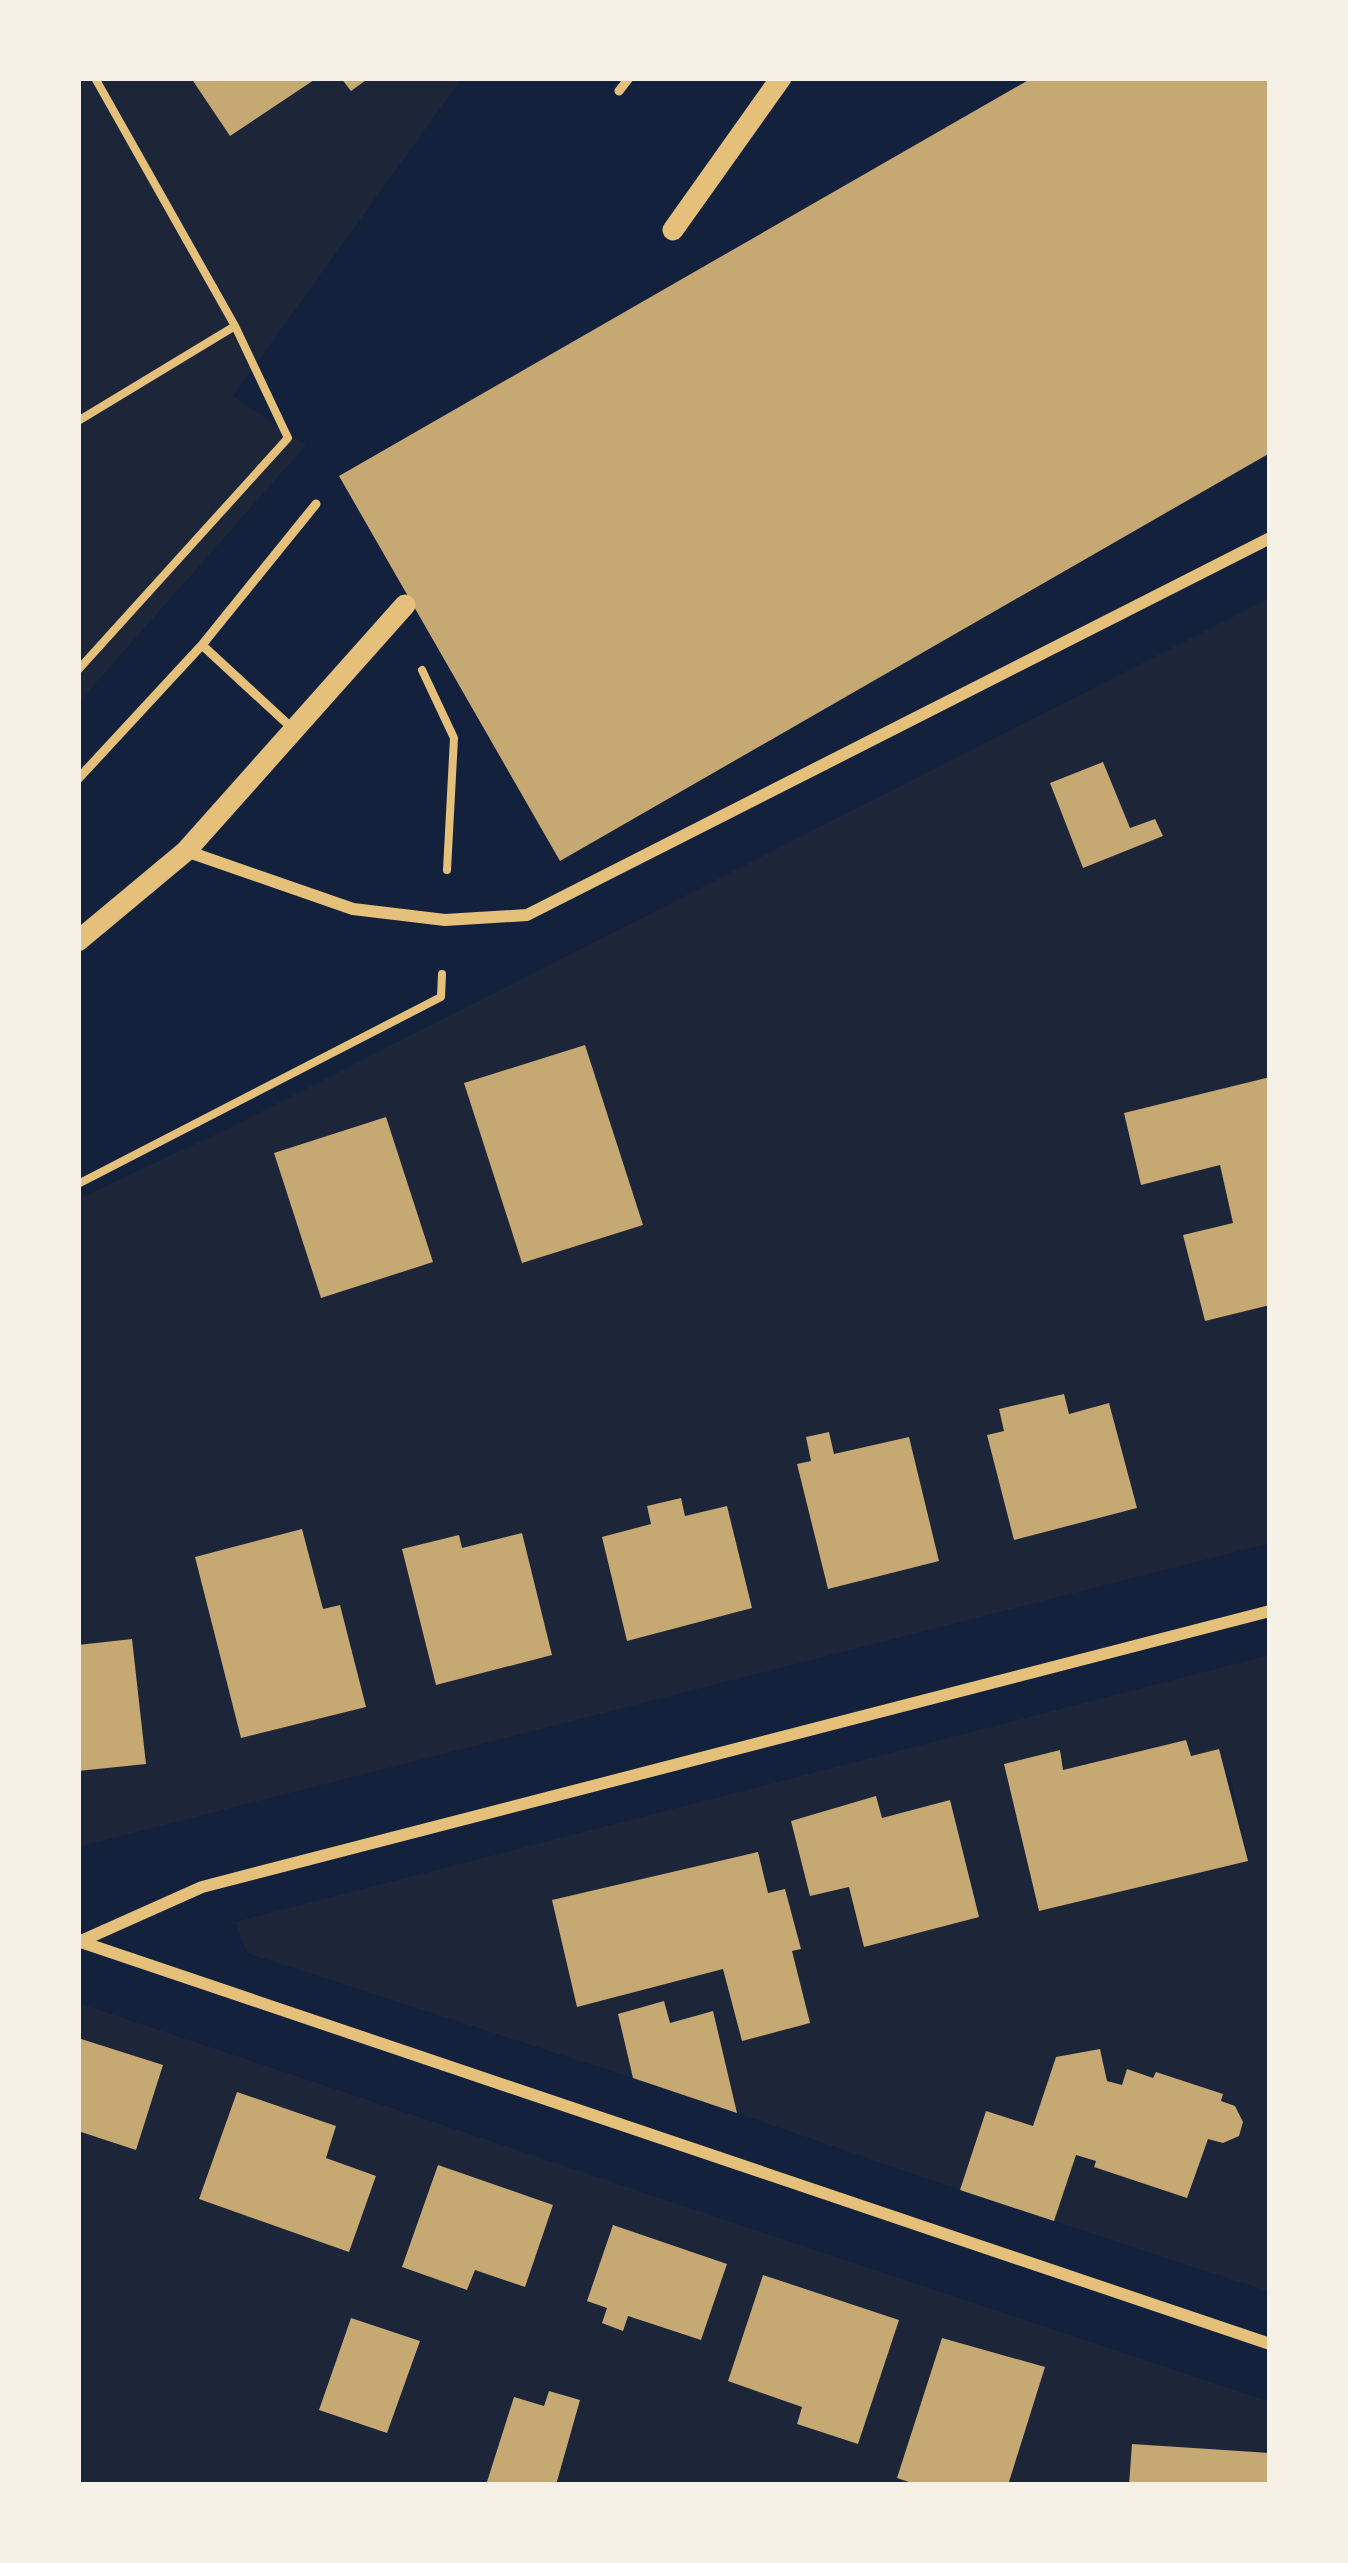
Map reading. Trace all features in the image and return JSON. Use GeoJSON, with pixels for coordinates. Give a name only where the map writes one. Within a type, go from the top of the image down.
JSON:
{"type":"FeatureCollection","features":[{"type":"Feature","properties":{"kind":"street"},"geometry":{"type":"LineString","coordinates":[[674,230],[781,78]]}},
{"type":"Feature","properties":{"kind":"street"},"geometry":{"type":"LineString","coordinates":[[186,851],[352,909],[445,920],[527,915],[1270,538]]}},
{"type":"Feature","properties":{"kind":"street"},"geometry":{"type":"LineString","coordinates":[[78,941],[186,851],[405,605]]}},
{"type":"Feature","properties":{"kind":"street"},"geometry":{"type":"LineString","coordinates":[[79,1941],[202,1887],[1270,1611]]}},
{"type":"Feature","properties":{"kind":"street"},"geometry":{"type":"LineString","coordinates":[[79,1941],[1270,2344]]}},
{"type":"Feature","properties":{"kind":"lane"},"geometry":{"type":"LineString","coordinates":[[619,91],[629,78]]}},
{"type":"Feature","properties":{"kind":"lane"},"geometry":{"type":"LineString","coordinates":[[78,779],[202,645],[316,504]]}},
{"type":"Feature","properties":{"kind":"lane"},"geometry":{"type":"LineString","coordinates":[[202,645],[293,729]]}},
{"type":"Feature","properties":{"kind":"path"},"geometry":{"type":"LineString","coordinates":[[78,670],[288,438],[235,326],[94,78]]}},
{"type":"Feature","properties":{"kind":"path"},"geometry":{"type":"LineString","coordinates":[[78,421],[235,326]]}},
{"type":"Feature","properties":{"kind":"shaded area"},"geometry":{"type":"Polygon","coordinates":[[[79,78],[191,78],[230,136],[317,78],[341,78],[351,91],[369,78],[462,78],[233,396],[306,445],[78,703],[79,78]]]}},
{"type":"Feature","properties":{"kind":"shaded area"},"geometry":{"type":"Polygon","coordinates":[[[1270,598],[1270,1077],[1124,1114],[1141,1185],[1220,1165],[1233,1223],[1184,1235],[1270,1305],[1270,1543],[78,1847],[78,1771],[146,1763],[132,1640],[78,1645],[78,1199],[225,1130],[1270,598]],[[1103,762],[1051,783],[1084,868],[1163,836],[1155,820],[1130,828],[1103,762]],[[585,1045],[465,1083],[522,1262],[585,1045]],[[1063,1394],[1000,1409],[1004,1431],[987,1435],[1014,1540],[1136,1508],[1109,1403],[1069,1414],[1063,1394]],[[829,1432],[807,1436],[811,1461],[797,1465],[828,1589],[834,1454],[829,1432]],[[680,1498],[648,1506],[651,1524],[752,1608],[727,1506],[685,1516],[680,1498]],[[301,1530],[195,1557],[241,1738],[366,1707],[340,1605],[323,1609],[301,1530]],[[522,1534],[462,1548],[459,1536],[436,1684],[552,1655],[522,1534]]]}},
{"type":"Feature","properties":{"kind":"shaded area"},"geometry":{"type":"Polygon","coordinates":[[[1270,1655],[1270,2292],[1054,2221],[1076,2155],[1096,2161],[1094,2166],[1208,2139],[1223,2143],[1239,2136],[1243,2122],[1235,2106],[1221,2101],[1222,2094],[1157,2073],[1153,2078],[1128,2070],[1122,2085],[1107,2081],[1100,2049],[1056,2058],[1033,2126],[986,2112],[960,2190],[737,2113],[712,2011],[670,2023],[663,2002],[618,2014],[633,2078],[247,1953],[235,1922],[1270,1655]],[[1185,1740],[1063,1770],[1059,1750],[1004,1764],[1039,1911],[1248,1860],[1230,1776],[1191,1756],[1185,1740]],[[876,1797],[792,1821],[810,1896],[849,1887],[978,1917],[950,1800],[882,1818],[876,1797]],[[758,1852],[553,1901],[578,2007],[723,1969],[742,2040],[768,1893],[758,1852]]]}},
{"type":"Feature","properties":{"kind":"shaded area"},"geometry":{"type":"Polygon","coordinates":[[[78,2003],[1270,2402],[1270,2453],[1133,2445],[1129,2485],[556,2485],[580,2400],[549,2391],[544,2406],[513,2398],[486,2485],[78,2485],[78,2131],[136,2149],[163,2065],[78,2038],[78,2003]],[[237,2092],[349,2252],[376,2177],[326,2158],[336,2126],[237,2092]],[[437,2166],[402,2267],[467,2290],[475,2270],[437,2166]],[[613,2225],[587,2300],[607,2308],[602,2323],[622,2331],[628,2316],[701,2339],[727,2264],[613,2225]],[[764,2275],[729,2381],[802,2407],[797,2424],[858,2443],[899,2321],[764,2275]],[[350,2319],[319,2409],[387,2433],[420,2342],[350,2319]]]}},
{"type":"Feature","properties":{"kind":"building"},"geometry":{"type":"Polygon","coordinates":[[[191,78],[317,78],[230,136],[191,78]]]}},
{"type":"Feature","properties":{"kind":"building"},"geometry":{"type":"Polygon","coordinates":[[[341,78],[369,78],[351,91],[341,78]]]}},
{"type":"Feature","properties":{"kind":"building"},"geometry":{"type":"Polygon","coordinates":[[[1032,78],[1270,78],[1270,453],[560,861],[339,476],[1032,78]]]}},
{"type":"Feature","properties":{"kind":"building"},"geometry":{"type":"Polygon","coordinates":[[[1103,762],[1130,828],[1155,819],[1163,836],[1083,868],[1050,783],[1103,762]]]}},
{"type":"Feature","properties":{"kind":"building"},"geometry":{"type":"Polygon","coordinates":[[[585,1045],[643,1225],[522,1263],[464,1083],[585,1045]]]}},
{"type":"Feature","properties":{"kind":"building"},"geometry":{"type":"Polygon","coordinates":[[[1270,1077],[1270,1305],[1205,1321],[1183,1235],[1233,1223],[1220,1165],[1141,1185],[1124,1113],[1270,1077]]]}},
{"type":"Feature","properties":{"kind":"building"},"geometry":{"type":"Polygon","coordinates":[[[386,1117],[433,1262],[321,1298],[274,1153],[386,1117]]]}},
{"type":"Feature","properties":{"kind":"building"},"geometry":{"type":"Polygon","coordinates":[[[1064,1394],[1069,1414],[1109,1403],[1137,1508],[1014,1540],[987,1435],[1004,1431],[999,1409],[1064,1394]]]}},
{"type":"Feature","properties":{"kind":"building"},"geometry":{"type":"Polygon","coordinates":[[[829,1432],[834,1454],[909,1437],[939,1561],[828,1589],[797,1464],[811,1461],[806,1437],[829,1432]]]}},
{"type":"Feature","properties":{"kind":"building"},"geometry":{"type":"Polygon","coordinates":[[[681,1498],[685,1516],[727,1506],[752,1608],[627,1641],[602,1537],[651,1524],[647,1506],[681,1498]]]}},
{"type":"Feature","properties":{"kind":"building"},"geometry":{"type":"Polygon","coordinates":[[[302,1529],[323,1609],[340,1605],[366,1707],[241,1738],[195,1557],[302,1529]]]}},
{"type":"Feature","properties":{"kind":"building"},"geometry":{"type":"Polygon","coordinates":[[[522,1533],[552,1655],[436,1685],[402,1549],[459,1535],[462,1548],[522,1533]]]}},
{"type":"Feature","properties":{"kind":"building"},"geometry":{"type":"Polygon","coordinates":[[[132,1639],[146,1764],[78,1771],[78,1645],[132,1639]]]}},
{"type":"Feature","properties":{"kind":"building"},"geometry":{"type":"Polygon","coordinates":[[[1186,1740],[1191,1756],[1219,1749],[1248,1861],[1039,1911],[1004,1764],[1060,1750],[1063,1770],[1186,1740]]]}},
{"type":"Feature","properties":{"kind":"building"},"geometry":{"type":"Polygon","coordinates":[[[876,1796],[882,1818],[950,1800],[979,1917],[864,1947],[849,1887],[810,1896],[791,1821],[876,1796]]]}},
{"type":"Feature","properties":{"kind":"building"},"geometry":{"type":"Polygon","coordinates":[[[758,1852],[768,1893],[785,1889],[801,1949],[792,1951],[810,2023],[742,2041],[723,1969],[577,2007],[552,1900],[758,1852]]]}},
{"type":"Feature","properties":{"kind":"building"},"geometry":{"type":"Polygon","coordinates":[[[664,2001],[670,2023],[713,2011],[737,2113],[633,2078],[618,2014],[664,2001]]]}},
{"type":"Feature","properties":{"kind":"building"},"geometry":{"type":"Polygon","coordinates":[[[78,2038],[163,2065],[136,2150],[78,2131],[78,2038]]]}},
{"type":"Feature","properties":{"kind":"building"},"geometry":{"type":"Polygon","coordinates":[[[1100,2049],[1107,2081],[1122,2085],[1127,2069],[1153,2078],[1156,2072],[1223,2094],[1221,2101],[1235,2106],[1243,2122],[1239,2136],[1223,2143],[1208,2139],[1187,2198],[1094,2167],[1096,2161],[1076,2155],[1054,2221],[960,2190],[986,2111],[1033,2126],[1056,2057],[1100,2049]]]}},
{"type":"Feature","properties":{"kind":"building"},"geometry":{"type":"Polygon","coordinates":[[[237,2092],[336,2126],[326,2158],[376,2176],[349,2252],[199,2199],[237,2092]]]}},
{"type":"Feature","properties":{"kind":"building"},"geometry":{"type":"Polygon","coordinates":[[[438,2165],[553,2205],[525,2287],[475,2270],[467,2290],[402,2267],[438,2165]]]}},
{"type":"Feature","properties":{"kind":"building"},"geometry":{"type":"Polygon","coordinates":[[[613,2225],[727,2264],[701,2340],[628,2316],[623,2331],[602,2323],[607,2308],[587,2301],[613,2225]]]}},
{"type":"Feature","properties":{"kind":"building"},"geometry":{"type":"Polygon","coordinates":[[[763,2275],[899,2320],[858,2444],[797,2424],[802,2407],[728,2381],[763,2275]]]}},
{"type":"Feature","properties":{"kind":"building"},"geometry":{"type":"Polygon","coordinates":[[[351,2318],[420,2341],[387,2433],[319,2410],[351,2318]]]}},
{"type":"Feature","properties":{"kind":"building"},"geometry":{"type":"Polygon","coordinates":[[[942,2338],[1045,2367],[1008,2485],[918,2485],[897,2478],[942,2338]]]}},
{"type":"Feature","properties":{"kind":"building"},"geometry":{"type":"Polygon","coordinates":[[[549,2391],[580,2400],[556,2485],[486,2485],[514,2397],[544,2406],[549,2391]]]}},
{"type":"Feature","properties":{"kind":"building"},"geometry":{"type":"Polygon","coordinates":[[[1132,2444],[1270,2453],[1270,2485],[1129,2485],[1132,2444]]]}}]}
